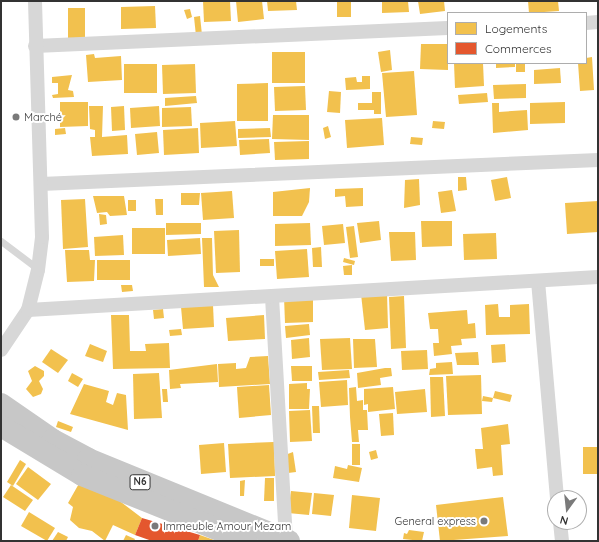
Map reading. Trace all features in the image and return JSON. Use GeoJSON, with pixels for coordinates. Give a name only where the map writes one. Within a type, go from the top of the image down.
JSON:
{"type":"FeatureCollection","features":[{"type":"Feature","properties":{"kind":"highway","name":"N6"},"geometry":{"type":"LineString","coordinates":[[1,404],[54,440],[88,459],[287,541]]}},
{"type":"Feature","properties":{"kind":"highway","name":"N6"},"geometry":{"type":"LineString","coordinates":[[1,426],[82,475],[246,541]]}},
{"type":"Feature","properties":{"kind":"street"},"geometry":{"type":"LineString","coordinates":[[1,350],[28,310],[38,270],[42,237],[35,46],[35,1]]}},
{"type":"Feature","properties":{"kind":"street"},"geometry":{"type":"LineString","coordinates":[[587,23],[598,22]]}},
{"type":"Feature","properties":{"kind":"street"},"geometry":{"type":"LineString","coordinates":[[35,46],[447,28]]}},
{"type":"Feature","properties":{"kind":"street"},"geometry":{"type":"LineString","coordinates":[[41,184],[598,160]]}},
{"type":"Feature","properties":{"kind":"street"},"geometry":{"type":"LineString","coordinates":[[28,310],[598,277]]}},
{"type":"Feature","properties":{"kind":"street"},"geometry":{"type":"LineString","coordinates":[[538,281],[556,490]]}},
{"type":"Feature","properties":{"kind":"street"},"geometry":{"type":"LineString","coordinates":[[272,297],[287,541]]}},
{"type":"Feature","properties":{"kind":"street"},"geometry":{"type":"LineString","coordinates":[[561,530],[562,541]]}},
{"type":"Feature","properties":{"kind":"lane"},"geometry":{"type":"LineString","coordinates":[[1,241],[38,270]]}},
{"type":"Feature","properties":{"kind":"building: Logements"},"geometry":{"type":"Polygon","coordinates":[[[203,1],[230,1],[231,21],[204,22],[203,1]]]}},
{"type":"Feature","properties":{"kind":"building: Logements"},"geometry":{"type":"Polygon","coordinates":[[[236,1],[262,1],[264,19],[238,22],[236,1]]]}},
{"type":"Feature","properties":{"kind":"building: Logements"},"geometry":{"type":"Polygon","coordinates":[[[267,1],[296,1],[297,10],[268,11],[267,1]]]}},
{"type":"Feature","properties":{"kind":"building: Logements"},"geometry":{"type":"Polygon","coordinates":[[[337,1],[351,1],[351,17],[337,17],[337,1]]]}},
{"type":"Feature","properties":{"kind":"building: Logements"},"geometry":{"type":"Polygon","coordinates":[[[382,1],[408,1],[409,12],[382,13],[382,1]]]}},
{"type":"Feature","properties":{"kind":"building: Logements"},"geometry":{"type":"Polygon","coordinates":[[[418,1],[444,1],[445,11],[420,14],[418,1]]]}},
{"type":"Feature","properties":{"kind":"building: Logements"},"geometry":{"type":"Polygon","coordinates":[[[528,1],[558,1],[559,11],[529,12],[528,1]]]}},
{"type":"Feature","properties":{"kind":"building: Logements"},"geometry":{"type":"Polygon","coordinates":[[[155,6],[156,28],[121,29],[121,7],[155,6]]]}},
{"type":"Feature","properties":{"kind":"building: Logements"},"geometry":{"type":"Polygon","coordinates":[[[68,8],[85,8],[85,38],[68,38],[68,8]]]}},
{"type":"Feature","properties":{"kind":"building: Logements"},"geometry":{"type":"Polygon","coordinates":[[[190,9],[192,17],[187,19],[184,10],[190,9]]]}},
{"type":"Feature","properties":{"kind":"building: Logements"},"geometry":{"type":"Polygon","coordinates":[[[200,16],[202,35],[196,36],[194,17],[200,16]]]}},
{"type":"Feature","properties":{"kind":"building: Logements"},"geometry":{"type":"Polygon","coordinates":[[[421,44],[447,44],[448,70],[420,69],[421,44]]]}},
{"type":"Feature","properties":{"kind":"building: Logements"},"geometry":{"type":"Polygon","coordinates":[[[390,50],[392,70],[381,72],[378,52],[390,50]]]}},
{"type":"Feature","properties":{"kind":"building: Logements"},"geometry":{"type":"Polygon","coordinates":[[[272,52],[305,52],[305,83],[272,83],[272,52]]]}},
{"type":"Feature","properties":{"kind":"building: Logements"},"geometry":{"type":"Polygon","coordinates":[[[94,54],[95,58],[121,56],[122,80],[88,82],[86,55],[94,54]]]}},
{"type":"Feature","properties":{"kind":"building: Logements"},"geometry":{"type":"Polygon","coordinates":[[[592,57],[594,90],[580,91],[578,64],[587,64],[587,58],[592,57]]]}},
{"type":"Feature","properties":{"kind":"building: Logements"},"geometry":{"type":"Polygon","coordinates":[[[124,64],[157,64],[157,93],[124,93],[124,64]]]}},
{"type":"Feature","properties":{"kind":"building: Logements"},"geometry":{"type":"Polygon","coordinates":[[[195,64],[196,93],[163,94],[162,65],[195,64]]]}},
{"type":"Feature","properties":{"kind":"building: Logements"},"geometry":{"type":"Polygon","coordinates":[[[454,64],[483,64],[484,86],[455,88],[454,64]]]}},
{"type":"Feature","properties":{"kind":"building: Logements"},"geometry":{"type":"Polygon","coordinates":[[[496,64],[515,64],[515,67],[496,68],[496,64]]]}},
{"type":"Feature","properties":{"kind":"building: Logements"},"geometry":{"type":"Polygon","coordinates":[[[516,64],[525,64],[525,72],[516,72],[516,64]]]}},
{"type":"Feature","properties":{"kind":"building: Logements"},"geometry":{"type":"Polygon","coordinates":[[[560,68],[561,83],[534,84],[534,70],[560,68]]]}},
{"type":"Feature","properties":{"kind":"building: Logements"},"geometry":{"type":"Polygon","coordinates":[[[414,71],[417,115],[386,117],[382,73],[414,71]]]}},
{"type":"Feature","properties":{"kind":"building: Logements"},"geometry":{"type":"Polygon","coordinates":[[[72,75],[68,90],[73,91],[74,97],[53,98],[52,95],[58,94],[58,83],[52,83],[52,77],[72,75]]]}},
{"type":"Feature","properties":{"kind":"building: Logements"},"geometry":{"type":"Polygon","coordinates":[[[362,76],[370,76],[370,89],[346,90],[345,78],[356,77],[357,82],[362,82],[362,76]]]}},
{"type":"Feature","properties":{"kind":"building: Logements"},"geometry":{"type":"Polygon","coordinates":[[[268,83],[268,121],[237,121],[237,84],[268,83]]]}},
{"type":"Feature","properties":{"kind":"building: Logements"},"geometry":{"type":"Polygon","coordinates":[[[526,84],[526,98],[494,99],[493,85],[526,84]]]}},
{"type":"Feature","properties":{"kind":"building: Logements"},"geometry":{"type":"Polygon","coordinates":[[[305,86],[306,110],[275,111],[274,87],[305,86]]]}},
{"type":"Feature","properties":{"kind":"building: Logements"},"geometry":{"type":"Polygon","coordinates":[[[329,91],[341,92],[340,113],[327,112],[329,91]]]}},
{"type":"Feature","properties":{"kind":"building: Logements"},"geometry":{"type":"Polygon","coordinates":[[[372,92],[381,92],[381,114],[374,114],[374,110],[358,110],[358,103],[372,103],[372,92]]]}},
{"type":"Feature","properties":{"kind":"building: Logements"},"geometry":{"type":"Polygon","coordinates":[[[487,93],[488,102],[459,104],[458,95],[487,93]]]}},
{"type":"Feature","properties":{"kind":"building: Logements"},"geometry":{"type":"Polygon","coordinates":[[[196,96],[197,103],[165,106],[165,98],[196,96]]]}},
{"type":"Feature","properties":{"kind":"building: Logements"},"geometry":{"type":"Polygon","coordinates":[[[60,102],[88,102],[88,126],[60,127],[60,102]]]}},
{"type":"Feature","properties":{"kind":"building: Logements"},"geometry":{"type":"Polygon","coordinates":[[[565,102],[565,123],[530,124],[530,103],[565,102]]]}},
{"type":"Feature","properties":{"kind":"building: Logements"},"geometry":{"type":"Polygon","coordinates":[[[492,103],[499,103],[499,112],[527,110],[528,130],[493,133],[492,103]]]}},
{"type":"Feature","properties":{"kind":"building: Logements"},"geometry":{"type":"Polygon","coordinates":[[[89,106],[103,106],[102,137],[127,135],[128,154],[92,156],[90,137],[95,137],[95,130],[90,129],[89,106]]]}},
{"type":"Feature","properties":{"kind":"building: Logements"},"geometry":{"type":"Polygon","coordinates":[[[124,106],[125,130],[112,131],[111,107],[124,106]]]}},
{"type":"Feature","properties":{"kind":"building: Logements"},"geometry":{"type":"Polygon","coordinates":[[[159,106],[160,126],[131,128],[130,108],[159,106]]]}},
{"type":"Feature","properties":{"kind":"building: Logements"},"geometry":{"type":"Polygon","coordinates":[[[191,107],[192,126],[162,127],[162,108],[191,107]]]}},
{"type":"Feature","properties":{"kind":"building: Logements"},"geometry":{"type":"Polygon","coordinates":[[[273,115],[309,115],[309,140],[272,139],[273,115]]]}},
{"type":"Feature","properties":{"kind":"building: Logements"},"geometry":{"type":"Polygon","coordinates":[[[382,118],[384,145],[347,148],[345,120],[382,118]]]}},
{"type":"Feature","properties":{"kind":"building: Logements"},"geometry":{"type":"Polygon","coordinates":[[[235,121],[237,146],[201,148],[200,123],[235,121]]]}},
{"type":"Feature","properties":{"kind":"building: Logements"},"geometry":{"type":"Polygon","coordinates":[[[433,121],[445,122],[444,129],[432,128],[433,121]]]}},
{"type":"Feature","properties":{"kind":"building: Logements"},"geometry":{"type":"Polygon","coordinates":[[[328,126],[331,137],[325,139],[323,128],[328,126]]]}},
{"type":"Feature","properties":{"kind":"building: Logements"},"geometry":{"type":"Polygon","coordinates":[[[65,128],[66,134],[55,135],[55,129],[65,128]]]}},
{"type":"Feature","properties":{"kind":"building: Logements"},"geometry":{"type":"Polygon","coordinates":[[[198,128],[199,153],[164,155],[163,130],[198,128]]]}},
{"type":"Feature","properties":{"kind":"building: Logements"},"geometry":{"type":"Polygon","coordinates":[[[270,128],[271,137],[238,138],[238,129],[270,128]]]}},
{"type":"Feature","properties":{"kind":"building: Logements"},"geometry":{"type":"Polygon","coordinates":[[[157,132],[159,153],[137,155],[135,134],[157,132]]]}},
{"type":"Feature","properties":{"kind":"building: Logements"},"geometry":{"type":"Polygon","coordinates":[[[411,137],[423,138],[422,145],[410,144],[411,137]]]}},
{"type":"Feature","properties":{"kind":"building: Logements"},"geometry":{"type":"Polygon","coordinates":[[[269,139],[270,153],[240,155],[239,140],[269,139]]]}},
{"type":"Feature","properties":{"kind":"building: Logements"},"geometry":{"type":"Polygon","coordinates":[[[309,141],[309,159],[275,160],[274,142],[309,141]]]}},
{"type":"Feature","properties":{"kind":"building: Logements"},"geometry":{"type":"Polygon","coordinates":[[[458,177],[466,177],[467,190],[458,191],[458,177]]]}},
{"type":"Feature","properties":{"kind":"building: Logements"},"geometry":{"type":"Polygon","coordinates":[[[507,177],[511,198],[495,201],[491,180],[507,177]]]}},
{"type":"Feature","properties":{"kind":"building: Logements"},"geometry":{"type":"Polygon","coordinates":[[[419,179],[420,205],[404,208],[405,180],[419,179]]]}},
{"type":"Feature","properties":{"kind":"building: Logements"},"geometry":{"type":"Polygon","coordinates":[[[310,188],[309,202],[302,216],[273,216],[273,192],[310,188]]]}},
{"type":"Feature","properties":{"kind":"building: Logements"},"geometry":{"type":"Polygon","coordinates":[[[363,188],[363,206],[346,207],[345,196],[335,197],[335,189],[363,188]]]}},
{"type":"Feature","properties":{"kind":"building: Logements"},"geometry":{"type":"Polygon","coordinates":[[[452,190],[456,211],[441,213],[438,192],[452,190]]]}},
{"type":"Feature","properties":{"kind":"building: Logements"},"geometry":{"type":"Polygon","coordinates":[[[232,191],[234,218],[203,220],[201,193],[232,191]]]}},
{"type":"Feature","properties":{"kind":"building: Logements"},"geometry":{"type":"Polygon","coordinates":[[[181,193],[200,193],[199,205],[181,205],[181,193]]]}},
{"type":"Feature","properties":{"kind":"building: Logements"},"geometry":{"type":"Polygon","coordinates":[[[93,196],[124,196],[127,215],[110,216],[107,212],[97,213],[93,196]]]}},
{"type":"Feature","properties":{"kind":"building: Logements"},"geometry":{"type":"Polygon","coordinates":[[[85,199],[88,247],[63,249],[61,200],[85,199]]]}},
{"type":"Feature","properties":{"kind":"building: Logements"},"geometry":{"type":"Polygon","coordinates":[[[155,199],[163,199],[163,215],[156,215],[155,199]]]}},
{"type":"Feature","properties":{"kind":"building: Logements"},"geometry":{"type":"Polygon","coordinates":[[[128,200],[136,200],[136,211],[128,211],[128,200]]]}},
{"type":"Feature","properties":{"kind":"building: Logements"},"geometry":{"type":"Polygon","coordinates":[[[598,201],[598,232],[567,234],[565,203],[598,201]]]}},
{"type":"Feature","properties":{"kind":"building: Logements"},"geometry":{"type":"Polygon","coordinates":[[[99,214],[106,215],[107,224],[100,225],[99,214]]]}},
{"type":"Feature","properties":{"kind":"building: Logements"},"geometry":{"type":"Polygon","coordinates":[[[379,221],[381,240],[360,243],[357,223],[379,221]]]}},
{"type":"Feature","properties":{"kind":"building: Logements"},"geometry":{"type":"Polygon","coordinates":[[[421,221],[452,221],[452,246],[422,247],[421,221]]]}},
{"type":"Feature","properties":{"kind":"building: Logements"},"geometry":{"type":"Polygon","coordinates":[[[166,223],[201,223],[201,234],[166,235],[166,223]]]}},
{"type":"Feature","properties":{"kind":"building: Logements"},"geometry":{"type":"Polygon","coordinates":[[[310,223],[311,245],[275,246],[275,224],[310,223]]]}},
{"type":"Feature","properties":{"kind":"building: Logements"},"geometry":{"type":"Polygon","coordinates":[[[343,224],[345,243],[324,245],[322,226],[343,224]]]}},
{"type":"Feature","properties":{"kind":"building: Logements"},"geometry":{"type":"Polygon","coordinates":[[[354,226],[358,257],[350,258],[346,227],[354,226]]]}},
{"type":"Feature","properties":{"kind":"building: Logements"},"geometry":{"type":"Polygon","coordinates":[[[132,228],[165,228],[165,254],[132,254],[132,228]]]}},
{"type":"Feature","properties":{"kind":"building: Logements"},"geometry":{"type":"Polygon","coordinates":[[[239,230],[240,272],[216,273],[214,231],[239,230]]]}},
{"type":"Feature","properties":{"kind":"building: Logements"},"geometry":{"type":"Polygon","coordinates":[[[389,232],[415,232],[416,260],[391,261],[389,232]]]}},
{"type":"Feature","properties":{"kind":"building: Logements"},"geometry":{"type":"Polygon","coordinates":[[[496,233],[497,259],[464,260],[463,234],[496,233]]]}},
{"type":"Feature","properties":{"kind":"building: Logements"},"geometry":{"type":"Polygon","coordinates":[[[123,235],[124,255],[95,256],[94,237],[123,235]]]}},
{"type":"Feature","properties":{"kind":"building: Logements"},"geometry":{"type":"Polygon","coordinates":[[[200,238],[201,254],[168,256],[167,240],[200,238]]]}},
{"type":"Feature","properties":{"kind":"building: Logements"},"geometry":{"type":"Polygon","coordinates":[[[202,238],[212,238],[213,275],[219,287],[204,287],[202,238]]]}},
{"type":"Feature","properties":{"kind":"building: Logements"},"geometry":{"type":"Polygon","coordinates":[[[321,247],[322,267],[313,267],[312,248],[321,247]]]}},
{"type":"Feature","properties":{"kind":"building: Logements"},"geometry":{"type":"Polygon","coordinates":[[[307,249],[309,277],[277,279],[275,251],[307,249]]]}},
{"type":"Feature","properties":{"kind":"building: Logements"},"geometry":{"type":"Polygon","coordinates":[[[65,250],[89,250],[90,260],[95,260],[94,281],[67,282],[65,250]]]}},
{"type":"Feature","properties":{"kind":"building: Logements"},"geometry":{"type":"Polygon","coordinates":[[[344,258],[355,261],[354,265],[343,262],[344,258]]]}},
{"type":"Feature","properties":{"kind":"building: Logements"},"geometry":{"type":"Polygon","coordinates":[[[260,259],[274,259],[274,266],[260,266],[260,259]]]}},
{"type":"Feature","properties":{"kind":"building: Logements"},"geometry":{"type":"Polygon","coordinates":[[[97,260],[130,260],[130,280],[97,280],[97,260]]]}},
{"type":"Feature","properties":{"kind":"building: Logements"},"geometry":{"type":"Polygon","coordinates":[[[352,265],[352,275],[344,275],[343,266],[352,265]]]}},
{"type":"Feature","properties":{"kind":"building: Logements"},"geometry":{"type":"Polygon","coordinates":[[[121,285],[132,285],[133,291],[122,292],[121,285]]]}},
{"type":"Feature","properties":{"kind":"building: Logements"},"geometry":{"type":"Polygon","coordinates":[[[387,293],[388,328],[365,330],[361,294],[387,293]]]}},
{"type":"Feature","properties":{"kind":"building: Logements"},"geometry":{"type":"Polygon","coordinates":[[[404,296],[406,348],[391,349],[389,297],[404,296]]]}},
{"type":"Feature","properties":{"kind":"building: Logements"},"geometry":{"type":"Polygon","coordinates":[[[284,297],[313,297],[313,322],[285,323],[284,297]]]}},
{"type":"Feature","properties":{"kind":"building: Logements"},"geometry":{"type":"Polygon","coordinates":[[[498,304],[499,317],[510,317],[510,305],[529,304],[530,334],[486,335],[485,305],[498,304]]]}},
{"type":"Feature","properties":{"kind":"building: Logements"},"geometry":{"type":"Polygon","coordinates":[[[213,305],[214,327],[183,329],[181,307],[213,305]]]}},
{"type":"Feature","properties":{"kind":"building: Logements"},"geometry":{"type":"Polygon","coordinates":[[[163,309],[164,318],[154,319],[153,310],[163,309]]]}},
{"type":"Feature","properties":{"kind":"building: Logements"},"geometry":{"type":"Polygon","coordinates":[[[467,310],[468,324],[475,323],[476,338],[461,339],[462,345],[451,346],[452,354],[434,356],[433,343],[439,343],[438,329],[430,329],[428,313],[467,310]]]}},
{"type":"Feature","properties":{"kind":"building: Logements"},"geometry":{"type":"Polygon","coordinates":[[[111,315],[129,315],[130,351],[146,351],[145,344],[169,343],[170,368],[113,369],[111,315]]]}},
{"type":"Feature","properties":{"kind":"building: Logements"},"geometry":{"type":"Polygon","coordinates":[[[264,315],[265,339],[228,341],[226,318],[264,315]]]}},
{"type":"Feature","properties":{"kind":"building: Logements"},"geometry":{"type":"Polygon","coordinates":[[[309,324],[310,335],[286,338],[285,326],[309,324]]]}},
{"type":"Feature","properties":{"kind":"building: Logements"},"geometry":{"type":"Polygon","coordinates":[[[181,329],[182,335],[170,336],[169,330],[181,329]]]}},
{"type":"Feature","properties":{"kind":"building: Logements"},"geometry":{"type":"Polygon","coordinates":[[[309,338],[310,357],[292,359],[291,340],[309,338]]]}},
{"type":"Feature","properties":{"kind":"building: Logements"},"geometry":{"type":"Polygon","coordinates":[[[350,338],[352,369],[322,370],[320,339],[350,338]]]}},
{"type":"Feature","properties":{"kind":"building: Logements"},"geometry":{"type":"Polygon","coordinates":[[[353,339],[375,339],[377,367],[354,368],[353,339]]]}},
{"type":"Feature","properties":{"kind":"building: Logements"},"geometry":{"type":"Polygon","coordinates":[[[90,344],[107,351],[103,362],[85,356],[90,344]]]}},
{"type":"Feature","properties":{"kind":"building: Logements"},"geometry":{"type":"Polygon","coordinates":[[[505,344],[506,362],[492,363],[491,345],[505,344]]]}},
{"type":"Feature","properties":{"kind":"building: Logements"},"geometry":{"type":"Polygon","coordinates":[[[51,349],[68,360],[58,373],[42,362],[51,349]]]}},
{"type":"Feature","properties":{"kind":"building: Logements"},"geometry":{"type":"Polygon","coordinates":[[[427,350],[428,369],[402,370],[401,351],[427,350]]]}},
{"type":"Feature","properties":{"kind":"building: Logements"},"geometry":{"type":"Polygon","coordinates":[[[478,352],[479,365],[457,365],[455,353],[478,352]]]}},
{"type":"Feature","properties":{"kind":"building: Logements"},"geometry":{"type":"Polygon","coordinates":[[[268,356],[270,384],[219,387],[218,364],[236,363],[236,369],[246,368],[250,357],[268,356]]]}},
{"type":"Feature","properties":{"kind":"building: Logements"},"geometry":{"type":"Polygon","coordinates":[[[452,362],[453,374],[429,375],[430,369],[436,368],[436,363],[452,362]]]}},
{"type":"Feature","properties":{"kind":"building: Logements"},"geometry":{"type":"Polygon","coordinates":[[[217,364],[218,382],[180,384],[181,388],[170,389],[169,370],[217,364]]]}},
{"type":"Feature","properties":{"kind":"building: Logements"},"geometry":{"type":"Polygon","coordinates":[[[35,366],[44,371],[44,376],[39,381],[43,389],[41,394],[33,397],[26,389],[32,381],[28,371],[35,366]]]}},
{"type":"Feature","properties":{"kind":"building: Logements"},"geometry":{"type":"Polygon","coordinates":[[[291,366],[312,366],[312,381],[292,381],[291,366]]]}},
{"type":"Feature","properties":{"kind":"building: Logements"},"geometry":{"type":"Polygon","coordinates":[[[391,368],[392,376],[380,378],[381,385],[358,388],[357,373],[391,368]]]}},
{"type":"Feature","properties":{"kind":"building: Logements"},"geometry":{"type":"Polygon","coordinates":[[[349,370],[350,378],[319,380],[318,372],[349,370]]]}},
{"type":"Feature","properties":{"kind":"building: Logements"},"geometry":{"type":"Polygon","coordinates":[[[72,373],[83,379],[78,387],[68,381],[72,373]]]}},
{"type":"Feature","properties":{"kind":"building: Logements"},"geometry":{"type":"Polygon","coordinates":[[[159,373],[162,418],[134,419],[133,374],[159,373]]]}},
{"type":"Feature","properties":{"kind":"building: Logements"},"geometry":{"type":"Polygon","coordinates":[[[481,375],[482,414],[448,415],[446,376],[481,375]]]}},
{"type":"Feature","properties":{"kind":"building: Logements"},"geometry":{"type":"Polygon","coordinates":[[[430,377],[443,377],[445,416],[431,417],[430,377]]]}},
{"type":"Feature","properties":{"kind":"building: Logements"},"geometry":{"type":"Polygon","coordinates":[[[347,380],[348,405],[321,407],[319,382],[347,380]]]}},
{"type":"Feature","properties":{"kind":"building: Logements"},"geometry":{"type":"Polygon","coordinates":[[[307,383],[307,389],[310,389],[309,409],[289,409],[289,384],[307,383]]]}},
{"type":"Feature","properties":{"kind":"building: Logements"},"geometry":{"type":"Polygon","coordinates":[[[84,384],[109,391],[106,402],[113,405],[117,393],[126,395],[128,430],[70,414],[84,384]]]}},
{"type":"Feature","properties":{"kind":"building: Logements"},"geometry":{"type":"Polygon","coordinates":[[[269,385],[271,415],[239,418],[237,387],[269,385]]]}},
{"type":"Feature","properties":{"kind":"building: Logements"},"geometry":{"type":"Polygon","coordinates":[[[356,387],[357,401],[363,400],[363,410],[367,410],[368,430],[358,430],[359,442],[352,442],[349,388],[356,387]]]}},
{"type":"Feature","properties":{"kind":"building: Logements"},"geometry":{"type":"Polygon","coordinates":[[[393,387],[395,409],[368,412],[368,404],[364,405],[364,389],[393,387]]]}},
{"type":"Feature","properties":{"kind":"building: Logements"},"geometry":{"type":"Polygon","coordinates":[[[162,389],[167,389],[168,402],[163,402],[162,389]]]}},
{"type":"Feature","properties":{"kind":"building: Logements"},"geometry":{"type":"Polygon","coordinates":[[[425,389],[427,412],[397,414],[395,392],[425,389]]]}},
{"type":"Feature","properties":{"kind":"building: Logements"},"geometry":{"type":"Polygon","coordinates":[[[495,391],[512,395],[510,402],[493,398],[495,391]]]}},
{"type":"Feature","properties":{"kind":"building: Logements"},"geometry":{"type":"Polygon","coordinates":[[[483,396],[493,398],[492,402],[482,401],[483,396]]]}},
{"type":"Feature","properties":{"kind":"building: Logements"},"geometry":{"type":"Polygon","coordinates":[[[312,406],[319,406],[320,433],[313,433],[312,406]]]}},
{"type":"Feature","properties":{"kind":"building: Logements"},"geometry":{"type":"Polygon","coordinates":[[[310,410],[312,441],[290,442],[289,411],[310,410]]]}},
{"type":"Feature","properties":{"kind":"building: Logements"},"geometry":{"type":"Polygon","coordinates":[[[393,413],[394,435],[381,436],[379,414],[393,413]]]}},
{"type":"Feature","properties":{"kind":"building: Logements"},"geometry":{"type":"Polygon","coordinates":[[[58,421],[73,427],[71,432],[56,427],[58,421]]]}},
{"type":"Feature","properties":{"kind":"building: Logements"},"geometry":{"type":"Polygon","coordinates":[[[508,424],[510,444],[501,445],[503,475],[493,476],[492,467],[477,469],[475,449],[483,449],[481,428],[508,424]]]}},
{"type":"Feature","properties":{"kind":"building: Logements"},"geometry":{"type":"Polygon","coordinates":[[[274,442],[275,476],[230,478],[228,444],[274,442]]]}},
{"type":"Feature","properties":{"kind":"building: Logements"},"geometry":{"type":"Polygon","coordinates":[[[224,443],[226,472],[201,474],[199,445],[224,443]]]}},
{"type":"Feature","properties":{"kind":"building: Logements"},"geometry":{"type":"Polygon","coordinates":[[[352,444],[360,444],[360,465],[352,465],[352,444]]]}},
{"type":"Feature","properties":{"kind":"building: Logements"},"geometry":{"type":"Polygon","coordinates":[[[583,447],[598,447],[598,474],[583,474],[583,447]]]}},
{"type":"Feature","properties":{"kind":"building: Logements"},"geometry":{"type":"Polygon","coordinates":[[[376,450],[378,458],[371,460],[369,452],[376,450]]]}},
{"type":"Feature","properties":{"kind":"building: Logements"},"geometry":{"type":"Polygon","coordinates":[[[293,452],[296,472],[288,473],[285,455],[293,452]]]}},
{"type":"Feature","properties":{"kind":"building: Logements"},"geometry":{"type":"Polygon","coordinates":[[[20,460],[26,464],[13,486],[7,482],[20,460]]]}},
{"type":"Feature","properties":{"kind":"building: Logements"},"geometry":{"type":"Polygon","coordinates":[[[348,465],[362,468],[359,482],[333,478],[335,466],[347,469],[348,465]]]}},
{"type":"Feature","properties":{"kind":"building: Logements"},"geometry":{"type":"Polygon","coordinates":[[[28,467],[51,484],[38,500],[16,484],[28,467]]]}},
{"type":"Feature","properties":{"kind":"building: Logements"},"geometry":{"type":"Polygon","coordinates":[[[265,478],[274,478],[274,501],[264,501],[265,478]]]}},
{"type":"Feature","properties":{"kind":"building: Logements"},"geometry":{"type":"Polygon","coordinates":[[[81,480],[117,499],[142,518],[135,535],[113,525],[105,541],[92,531],[79,528],[70,520],[73,507],[68,503],[81,480]]]}},
{"type":"Feature","properties":{"kind":"building: Logements"},"geometry":{"type":"Polygon","coordinates":[[[245,480],[244,496],[240,496],[240,481],[245,480]]]}},
{"type":"Feature","properties":{"kind":"building: Logements"},"geometry":{"type":"Polygon","coordinates":[[[11,485],[33,500],[25,511],[3,497],[11,485]]]}},
{"type":"Feature","properties":{"kind":"building: Logements"},"geometry":{"type":"Polygon","coordinates":[[[291,491],[312,493],[309,515],[288,513],[291,491]]]}},
{"type":"Feature","properties":{"kind":"building: Logements"},"geometry":{"type":"Polygon","coordinates":[[[314,493],[334,495],[331,516],[312,514],[314,493]]]}},
{"type":"Feature","properties":{"kind":"building: Logements"},"geometry":{"type":"Polygon","coordinates":[[[352,495],[380,498],[376,531],[349,528],[352,495]]]}},
{"type":"Feature","properties":{"kind":"building: Logements"},"geometry":{"type":"Polygon","coordinates":[[[503,497],[508,536],[440,541],[436,505],[503,497]]]}},
{"type":"Feature","properties":{"kind":"building: Logements"},"geometry":{"type":"Polygon","coordinates":[[[29,512],[55,528],[47,541],[21,526],[29,512]]]}},
{"type":"Feature","properties":{"kind":"building: Logements"},"geometry":{"type":"Polygon","coordinates":[[[409,530],[424,532],[422,541],[403,539],[404,533],[407,534],[409,530]]]}},
{"type":"Feature","properties":{"kind":"building: Logements"},"geometry":{"type":"Polygon","coordinates":[[[58,532],[68,537],[66,541],[52,541],[58,532]]]}},
{"type":"Feature","properties":{"kind":"building: Logements"},"geometry":{"type":"Polygon","coordinates":[[[126,535],[135,539],[134,541],[123,541],[126,535]]]}},
{"type":"Feature","properties":{"kind":"building: Logements"},"geometry":{"type":"Polygon","coordinates":[[[200,535],[217,541],[198,541],[200,535]]]}},
{"type":"Feature","properties":{"kind":"building: Commerces","name":"Immeuble Amour Mezam"},"geometry":{"type":"Polygon","coordinates":[[[142,518],[200,535],[198,541],[152,541],[135,535],[142,518]]]}},
{"type":"Feature","properties":{"kind":"place","name":"Marché"},"geometry":{"type":"Point","coordinates":[16,117]}},
{"type":"Feature","properties":{"kind":"place","name":"General express"},"geometry":{"type":"Point","coordinates":[484,521]}},
{"type":"Feature","properties":{"kind":"place","name":"Immeuble Amour Mezam"},"geometry":{"type":"Point","coordinates":[155,526]}}]}
